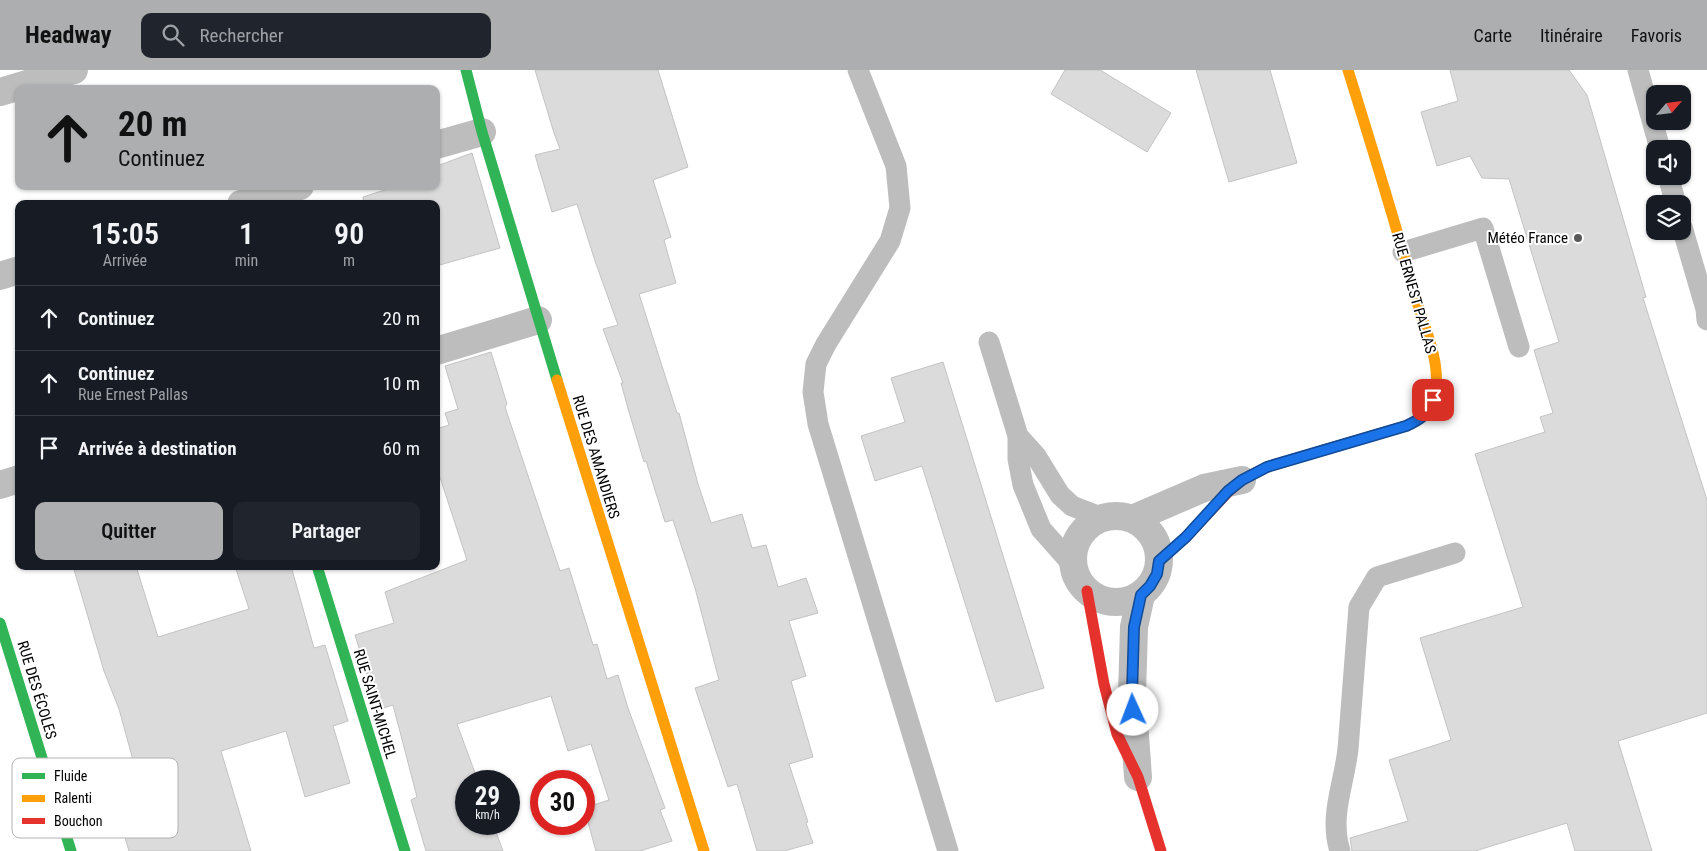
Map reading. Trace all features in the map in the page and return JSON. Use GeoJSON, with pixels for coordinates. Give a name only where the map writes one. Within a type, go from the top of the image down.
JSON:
{"type":"FeatureCollection","features":[{"type":"Feature","properties":{"kind":"street"},"geometry":{"type":"LineString","coordinates":[[24,85],[74,70]]}},
{"type":"Feature","properties":{"kind":"street","name":"RUE DES AMANDIERS"},"geometry":{"type":"LineString","coordinates":[[466,70],[482,132],[538,320],[704,851]]}},
{"type":"Feature","properties":{"kind":"street","name":"RUE ERNEST PALLAS"},"geometry":{"type":"LineString","coordinates":[[1159,561],[1186,537],[1228,491],[1242,480],[1267,467],[1406,426],[1419,420],[1428,412],[1433,400],[1436,384],[1433,355],[1348,70]]}},
{"type":"Feature","properties":{"kind":"street"},"geometry":{"type":"LineString","coordinates":[[0,92],[15,88]]}},
{"type":"Feature","properties":{"kind":"street"},"geometry":{"type":"LineString","coordinates":[[440,144],[482,132]]}},
{"type":"Feature","properties":{"kind":"street"},"geometry":{"type":"LineString","coordinates":[[254,200],[287,190]]}},
{"type":"Feature","properties":{"kind":"street"},"geometry":{"type":"LineString","coordinates":[[0,276],[15,271]]}},
{"type":"Feature","properties":{"kind":"street"},"geometry":{"type":"LineString","coordinates":[[440,350],[538,320]]}},
{"type":"Feature","properties":{"kind":"street"},"geometry":{"type":"LineString","coordinates":[[0,485],[15,480]]}},
{"type":"Feature","properties":{"kind":"street","name":"RUE ERNEST PALLAS"},"geometry":{"type":"LineString","coordinates":[[1132,519],[1204,488],[1242,480]]}},
{"type":"Feature","properties":{"kind":"street"},"geometry":{"type":"LineString","coordinates":[[1118,516],[1132,519],[1143,526],[1152,536],[1158,548],[1157,574],[1150,586],[1141,595],[1128,601],[1114,603],[1099,599],[1087,591],[1078,579],[1073,565],[1074,550],[1080,536],[1090,525],[1103,518],[1118,516]]}},
{"type":"Feature","properties":{"kind":"street","name":"RUE SAINT-MICHEL"},"geometry":{"type":"LineString","coordinates":[[317,570],[405,851]]}},
{"type":"Feature","properties":{"kind":"street"},"geometry":{"type":"LineString","coordinates":[[1087,591],[1104,684],[1117,734],[1138,777],[1161,851]]}},
{"type":"Feature","properties":{"kind":"street"},"geometry":{"type":"LineString","coordinates":[[1138,777],[1132,694],[1134,627],[1141,595]]}},
{"type":"Feature","properties":{"kind":"street","name":"RUE DES ÉCOLES"},"geometry":{"type":"LineString","coordinates":[[0,623],[42,758]]}},
{"type":"Feature","properties":{"kind":"street","name":"RUE DES ÉCOLES"},"geometry":{"type":"LineString","coordinates":[[67,838],[71,851]]}},
{"type":"Feature","properties":{"kind":"lane"},"geometry":{"type":"LineString","coordinates":[[858,70],[896,166],[900,208],[890,241],[826,344],[816,364],[813,392],[818,424],[948,851]]}},
{"type":"Feature","properties":{"kind":"lane"},"geometry":{"type":"LineString","coordinates":[[1638,70],[1657,140]]}},
{"type":"Feature","properties":{"kind":"lane"},"geometry":{"type":"LineString","coordinates":[[1403,252],[1483,228],[1519,348]]}},
{"type":"Feature","properties":{"kind":"lane"},"geometry":{"type":"LineString","coordinates":[[1686,240],[1706,309],[1707,320]]}},
{"type":"Feature","properties":{"kind":"lane"},"geometry":{"type":"LineString","coordinates":[[989,342],[1018,436],[1018,459],[1023,485],[1040,528],[1073,565]]}},
{"type":"Feature","properties":{"kind":"lane"},"geometry":{"type":"LineString","coordinates":[[1018,436],[1036,456],[1060,495],[1072,506],[1103,518]]}},
{"type":"Feature","properties":{"kind":"lane"},"geometry":{"type":"LineString","coordinates":[[1340,851],[1337,842],[1335,817],[1348,750],[1359,607],[1377,577],[1455,552]]}},
{"type":"Feature","properties":{"kind":"building"},"geometry":{"type":"Polygon","coordinates":[[[535,70],[658,70],[688,167],[653,180],[671,237],[664,240],[676,283],[639,294],[677,413],[679,413],[698,484],[711,523],[742,514],[752,548],[766,545],[778,587],[806,578],[818,613],[789,621],[806,676],[791,681],[813,757],[789,764],[813,843],[784,851],[757,851],[737,784],[728,787],[695,688],[719,680],[695,588],[673,520],[665,522],[646,461],[644,462],[621,383],[623,383],[603,329],[618,325],[577,204],[552,212],[535,155],[560,149],[535,70]]]}},
{"type":"Feature","properties":{"kind":"building"},"geometry":{"type":"Polygon","coordinates":[[[1065,70],[1100,70],[1171,113],[1147,152],[1051,94],[1065,70]]]}},
{"type":"Feature","properties":{"kind":"building"},"geometry":{"type":"Polygon","coordinates":[[[1196,70],[1270,70],[1297,163],[1229,182],[1196,70]]]}},
{"type":"Feature","properties":{"kind":"building"},"geometry":{"type":"Polygon","coordinates":[[[1450,70],[1569,70],[1587,95],[1646,297],[1643,298],[1707,500],[1707,713],[1618,741],[1652,851],[1575,851],[1567,823],[1475,851],[1352,851],[1350,838],[1408,821],[1389,760],[1451,740],[1420,638],[1523,607],[1475,454],[1545,432],[1540,417],[1553,413],[1534,350],[1559,342],[1509,179],[1482,178],[1470,156],[1437,166],[1421,112],[1458,101],[1450,70]]]}},
{"type":"Feature","properties":{"kind":"building"},"geometry":{"type":"Polygon","coordinates":[[[472,153],[500,248],[440,265],[440,200],[363,200],[363,197],[385,190],[440,190],[440,165],[472,153]]]}},
{"type":"Feature","properties":{"kind":"building"},"geometry":{"type":"Polygon","coordinates":[[[491,352],[507,404],[505,407],[560,571],[569,568],[593,645],[597,644],[607,679],[618,675],[628,708],[665,808],[660,810],[672,841],[640,851],[596,851],[592,835],[595,835],[595,804],[609,800],[591,744],[568,751],[551,696],[457,724],[474,770],[455,770],[455,835],[497,835],[503,851],[426,851],[411,800],[417,797],[393,705],[378,710],[355,635],[394,623],[385,592],[467,560],[440,477],[440,428],[449,425],[445,413],[458,409],[445,366],[491,352]]]}},
{"type":"Feature","properties":{"kind":"building"},"geometry":{"type":"Polygon","coordinates":[[[943,362],[1044,688],[996,702],[922,466],[875,481],[861,436],[905,422],[891,378],[943,362]]]}},
{"type":"Feature","properties":{"kind":"building"},"geometry":{"type":"Polygon","coordinates":[[[74,570],[137,570],[158,637],[249,609],[236,570],[292,570],[314,648],[325,645],[348,721],[333,726],[350,783],[305,797],[286,731],[221,751],[251,851],[129,851],[125,838],[178,838],[178,758],[132,758],[119,709],[104,671],[74,570]]]}},
{"type":"Feature","properties":{"kind":"traffic: fast"},"geometry":{"type":"LineString","coordinates":[[466,70],[482,132],[557,380]]}},
{"type":"Feature","properties":{"kind":"traffic: fast"},"geometry":{"type":"LineString","coordinates":[[318,570],[405,851]]}},
{"type":"Feature","properties":{"kind":"traffic: fast"},"geometry":{"type":"LineString","coordinates":[[0,623],[42,758]]}},
{"type":"Feature","properties":{"kind":"traffic: fast"},"geometry":{"type":"LineString","coordinates":[[67,838],[71,851]]}},
{"type":"Feature","properties":{"kind":"traffic: slow"},"geometry":{"type":"LineString","coordinates":[[1348,70],[1431,344],[1435,365],[1436,387],[1433,401],[1421,417],[1402,427]]}},
{"type":"Feature","properties":{"kind":"traffic: slow"},"geometry":{"type":"LineString","coordinates":[[557,380],[704,851]]}},
{"type":"Feature","properties":{"kind":"traffic: jam"},"geometry":{"type":"LineString","coordinates":[[1159,561],[1186,537],[1229,491],[1242,480],[1267,467],[1402,427]]}},
{"type":"Feature","properties":{"kind":"traffic: jam"},"geometry":{"type":"LineString","coordinates":[[1087,591],[1104,684],[1117,734],[1138,777],[1161,851]]}},
{"type":"Feature","properties":{"kind":"place","name":"Météo France"},"geometry":{"type":"Point","coordinates":[1578,238]}},
{"type":"Feature","properties":{"kind":"route"},"geometry":{"type":"LineString","coordinates":[[1133,710],[1134,627],[1141,595],[1150,586],[1157,574],[1159,561],[1186,537],[1228,491],[1242,480],[1267,467],[1406,426],[1419,420],[1428,412],[1433,400]]}}]}
